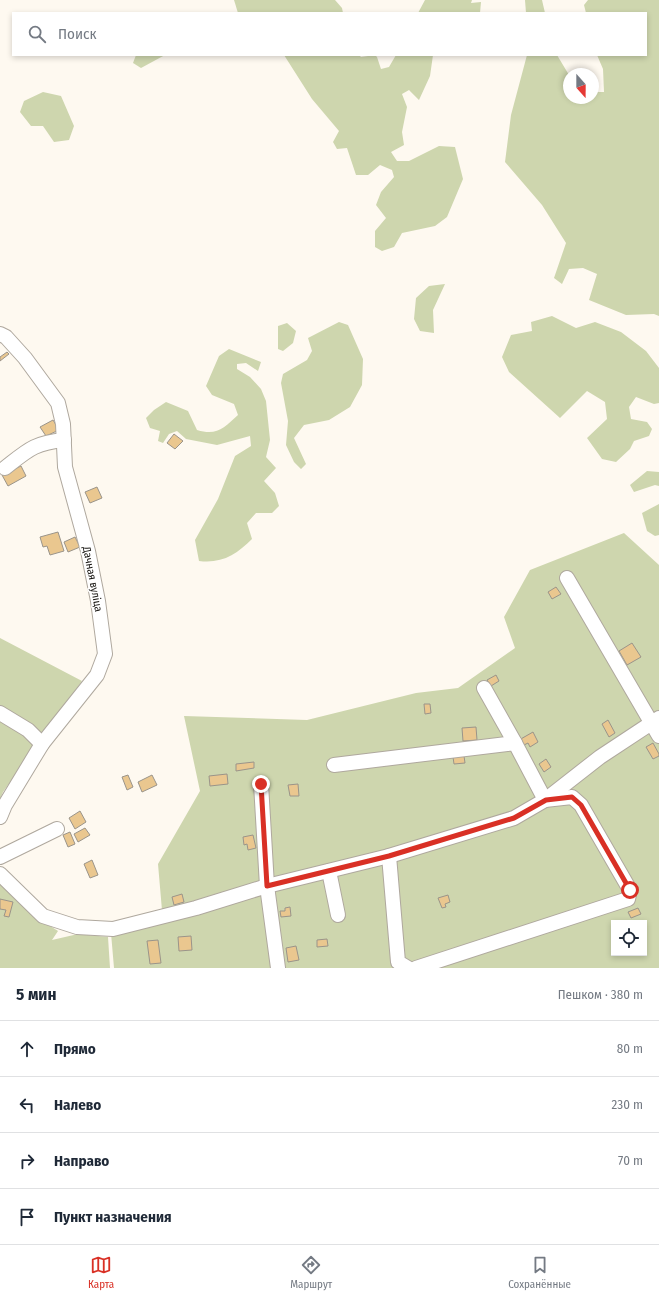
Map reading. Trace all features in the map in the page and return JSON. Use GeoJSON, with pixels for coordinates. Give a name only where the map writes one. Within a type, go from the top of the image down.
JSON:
{"type":"FeatureCollection","features":[{"type":"Feature","properties":{"kind":"street","name":"Дачная вуліца"},"geometry":{"type":"LineString","coordinates":[[0,334],[6,337],[25,358],[58,402],[63,424],[65,467],[88,551],[98,601],[105,654],[97,675],[42,744],[5,804],[0,818]]}},
{"type":"Feature","properties":{"kind":"street"},"geometry":{"type":"LineString","coordinates":[[5,468],[29,450],[43,442],[64,440]]}},
{"type":"Feature","properties":{"kind":"street"},"geometry":{"type":"LineString","coordinates":[[567,578],[655,720],[659,736]]}},
{"type":"Feature","properties":{"kind":"street"},"geometry":{"type":"LineString","coordinates":[[484,688],[546,800]]}},
{"type":"Feature","properties":{"kind":"street"},"geometry":{"type":"LineString","coordinates":[[0,713],[28,730],[42,744]]}},
{"type":"Feature","properties":{"kind":"street"},"geometry":{"type":"LineString","coordinates":[[0,874],[43,916],[77,927],[113,929],[196,908],[267,886],[389,856],[514,818],[546,800],[600,757],[655,720]]}},
{"type":"Feature","properties":{"kind":"street"},"geometry":{"type":"LineString","coordinates":[[334,765],[515,744]]}},
{"type":"Feature","properties":{"kind":"street"},"geometry":{"type":"LineString","coordinates":[[261,784],[267,886],[278,968]]}},
{"type":"Feature","properties":{"kind":"street"},"geometry":{"type":"LineString","coordinates":[[416,968],[628,899],[630,890],[581,805],[572,797],[546,800]]}},
{"type":"Feature","properties":{"kind":"street"},"geometry":{"type":"LineString","coordinates":[[0,857],[57,829]]}},
{"type":"Feature","properties":{"kind":"street"},"geometry":{"type":"LineString","coordinates":[[389,856],[398,962],[408,968]]}},
{"type":"Feature","properties":{"kind":"street"},"geometry":{"type":"LineString","coordinates":[[329,871],[338,915]]}},
{"type":"Feature","properties":{"kind":"green space"},"geometry":{"type":"Polygon","coordinates":[[[234,0],[335,0],[342,8],[343,12],[238,12],[234,0]]]}},
{"type":"Feature","properties":{"kind":"green space"},"geometry":{"type":"Polygon","coordinates":[[[425,0],[472,0],[471,3],[481,2],[480,12],[419,12],[425,0]]]}},
{"type":"Feature","properties":{"kind":"green space"},"geometry":{"type":"Polygon","coordinates":[[[525,0],[542,0],[545,12],[526,12],[525,0]]]}},
{"type":"Feature","properties":{"kind":"green space"},"geometry":{"type":"Polygon","coordinates":[[[588,0],[659,0],[659,316],[654,314],[626,315],[589,300],[597,274],[583,268],[569,269],[562,284],[554,278],[566,243],[542,205],[505,162],[511,115],[527,56],[558,56],[565,68],[563,68],[563,104],[599,104],[599,92],[604,92],[603,69],[597,56],[647,56],[647,12],[586,12],[584,5],[588,0]]]}},
{"type":"Feature","properties":{"kind":"green space"},"geometry":{"type":"Polygon","coordinates":[[[136,56],[163,56],[141,68],[133,63],[136,56]]]}},
{"type":"Feature","properties":{"kind":"green space"},"geometry":{"type":"Polygon","coordinates":[[[285,56],[376,56],[381,69],[389,67],[395,56],[433,56],[430,76],[419,100],[409,90],[402,94],[407,107],[402,132],[404,145],[391,152],[397,161],[409,161],[439,146],[455,147],[463,179],[447,217],[435,226],[402,233],[394,247],[382,251],[375,247],[375,231],[386,218],[376,205],[381,192],[394,177],[392,170],[380,165],[368,175],[356,175],[347,148],[337,149],[333,142],[339,131],[312,99],[285,56]]]}},
{"type":"Feature","properties":{"kind":"green space"},"geometry":{"type":"Polygon","coordinates":[[[43,92],[61,96],[74,126],[69,140],[54,142],[43,126],[31,126],[20,112],[24,101],[43,92]]]}},
{"type":"Feature","properties":{"kind":"green space"},"geometry":{"type":"Polygon","coordinates":[[[445,284],[433,310],[434,333],[420,331],[414,319],[416,298],[429,286],[445,284]]]}},
{"type":"Feature","properties":{"kind":"green space"},"geometry":{"type":"Polygon","coordinates":[[[552,316],[576,328],[595,322],[621,332],[646,351],[659,368],[659,403],[654,404],[636,397],[629,407],[631,419],[647,422],[652,429],[649,436],[634,441],[630,449],[616,462],[602,459],[587,438],[607,419],[605,402],[587,391],[560,418],[509,372],[502,357],[511,335],[532,331],[531,322],[552,316]]]}},
{"type":"Feature","properties":{"kind":"green space"},"geometry":{"type":"Polygon","coordinates":[[[339,322],[348,325],[363,359],[362,385],[350,407],[329,420],[304,425],[294,438],[306,464],[301,469],[294,462],[286,445],[288,421],[281,383],[283,374],[307,360],[312,351],[308,338],[339,322]]]}},
{"type":"Feature","properties":{"kind":"green space"},"geometry":{"type":"Polygon","coordinates":[[[287,323],[296,331],[293,343],[283,351],[278,349],[278,326],[287,323]]]}},
{"type":"Feature","properties":{"kind":"green space"},"geometry":{"type":"Polygon","coordinates":[[[229,349],[261,362],[258,371],[246,363],[237,364],[237,369],[250,377],[261,389],[266,401],[270,440],[266,457],[276,468],[264,481],[275,493],[279,506],[272,513],[256,513],[247,523],[252,539],[241,549],[228,557],[207,562],[199,561],[195,540],[218,499],[235,456],[251,446],[250,436],[217,445],[186,439],[177,431],[169,434],[163,443],[158,441],[160,431],[150,428],[146,418],[154,410],[166,402],[188,411],[197,430],[210,432],[220,430],[228,424],[238,415],[234,404],[212,395],[206,386],[219,356],[229,349]]]}},
{"type":"Feature","properties":{"kind":"green space"},"geometry":{"type":"Polygon","coordinates":[[[647,471],[659,472],[659,486],[655,485],[634,492],[630,485],[647,471]]]}},
{"type":"Feature","properties":{"kind":"green space"},"geometry":{"type":"Polygon","coordinates":[[[659,504],[659,535],[655,536],[647,531],[642,513],[659,504]]]}},
{"type":"Feature","properties":{"kind":"green space"},"geometry":{"type":"Polygon","coordinates":[[[624,533],[659,565],[659,968],[114,968],[111,933],[163,922],[158,864],[200,791],[184,716],[307,720],[416,693],[458,688],[515,648],[504,617],[530,570],[624,533]]]}},
{"type":"Feature","properties":{"kind":"green space"},"geometry":{"type":"Polygon","coordinates":[[[0,638],[82,681],[3,792],[0,799],[0,638]]]}},
{"type":"Feature","properties":{"kind":"green space"},"geometry":{"type":"Polygon","coordinates":[[[0,869],[28,912],[58,931],[52,940],[78,934],[108,937],[110,968],[0,968],[0,869]]]}},
{"type":"Feature","properties":{"kind":"building"},"geometry":{"type":"Polygon","coordinates":[[[7,352],[9,354],[0,361],[0,357],[7,352]]]}},
{"type":"Feature","properties":{"kind":"building"},"geometry":{"type":"Polygon","coordinates":[[[53,420],[59,430],[46,436],[40,427],[53,420]]]}},
{"type":"Feature","properties":{"kind":"building"},"geometry":{"type":"Polygon","coordinates":[[[174,434],[183,441],[175,449],[167,443],[174,434]]]}},
{"type":"Feature","properties":{"kind":"building"},"geometry":{"type":"Polygon","coordinates":[[[21,466],[26,476],[8,486],[2,475],[21,466]]]}},
{"type":"Feature","properties":{"kind":"building"},"geometry":{"type":"Polygon","coordinates":[[[97,487],[102,498],[90,503],[85,492],[97,487]]]}},
{"type":"Feature","properties":{"kind":"building"},"geometry":{"type":"Polygon","coordinates":[[[58,532],[64,551],[50,555],[47,546],[43,547],[40,537],[58,532]]]}},
{"type":"Feature","properties":{"kind":"building"},"geometry":{"type":"Polygon","coordinates":[[[75,537],[80,547],[68,552],[64,542],[75,537]]]}},
{"type":"Feature","properties":{"kind":"building"},"geometry":{"type":"Polygon","coordinates":[[[556,587],[561,594],[552,599],[548,592],[556,587]]]}},
{"type":"Feature","properties":{"kind":"building"},"geometry":{"type":"Polygon","coordinates":[[[632,643],[641,657],[627,665],[619,651],[632,643]]]}},
{"type":"Feature","properties":{"kind":"building"},"geometry":{"type":"Polygon","coordinates":[[[496,675],[499,681],[491,686],[487,680],[496,675]]]}},
{"type":"Feature","properties":{"kind":"building"},"geometry":{"type":"Polygon","coordinates":[[[424,704],[430,704],[431,713],[425,714],[424,704]]]}},
{"type":"Feature","properties":{"kind":"building"},"geometry":{"type":"Polygon","coordinates":[[[608,720],[615,733],[609,737],[602,724],[608,720]]]}},
{"type":"Feature","properties":{"kind":"building"},"geometry":{"type":"Polygon","coordinates":[[[476,727],[477,740],[463,741],[462,728],[476,727]]]}},
{"type":"Feature","properties":{"kind":"building"},"geometry":{"type":"Polygon","coordinates":[[[533,732],[538,742],[530,747],[528,743],[522,746],[519,740],[533,732]]]}},
{"type":"Feature","properties":{"kind":"building"},"geometry":{"type":"Polygon","coordinates":[[[653,743],[659,756],[653,759],[646,747],[653,743]]]}},
{"type":"Feature","properties":{"kind":"building"},"geometry":{"type":"Polygon","coordinates":[[[464,756],[465,763],[454,764],[453,757],[464,756]]]}},
{"type":"Feature","properties":{"kind":"building"},"geometry":{"type":"Polygon","coordinates":[[[546,759],[551,767],[544,772],[539,764],[546,759]]]}},
{"type":"Feature","properties":{"kind":"building"},"geometry":{"type":"Polygon","coordinates":[[[254,762],[254,768],[236,771],[236,764],[254,762]]]}},
{"type":"Feature","properties":{"kind":"building"},"geometry":{"type":"Polygon","coordinates":[[[227,774],[228,784],[210,786],[209,776],[227,774]]]}},
{"type":"Feature","properties":{"kind":"building"},"geometry":{"type":"Polygon","coordinates":[[[128,775],[133,787],[127,790],[122,777],[128,775]]]}},
{"type":"Feature","properties":{"kind":"building"},"geometry":{"type":"Polygon","coordinates":[[[152,775],[157,785],[142,792],[138,782],[152,775]]]}},
{"type":"Feature","properties":{"kind":"building"},"geometry":{"type":"Polygon","coordinates":[[[298,784],[299,796],[290,796],[288,785],[298,784]]]}},
{"type":"Feature","properties":{"kind":"building"},"geometry":{"type":"Polygon","coordinates":[[[80,811],[86,822],[75,829],[69,818],[80,811]]]}},
{"type":"Feature","properties":{"kind":"building"},"geometry":{"type":"Polygon","coordinates":[[[85,828],[90,835],[78,842],[74,834],[85,828]]]}},
{"type":"Feature","properties":{"kind":"building"},"geometry":{"type":"Polygon","coordinates":[[[70,832],[75,844],[68,847],[63,835],[70,832]]]}},
{"type":"Feature","properties":{"kind":"building"},"geometry":{"type":"Polygon","coordinates":[[[253,835],[256,848],[248,850],[247,844],[244,845],[243,837],[253,835]]]}},
{"type":"Feature","properties":{"kind":"building"},"geometry":{"type":"Polygon","coordinates":[[[92,860],[98,875],[90,878],[84,864],[92,860]]]}},
{"type":"Feature","properties":{"kind":"building"},"geometry":{"type":"Polygon","coordinates":[[[182,894],[184,902],[174,905],[172,897],[182,894]]]}},
{"type":"Feature","properties":{"kind":"building"},"geometry":{"type":"Polygon","coordinates":[[[448,895],[450,902],[445,904],[446,907],[442,908],[438,898],[448,895]]]}},
{"type":"Feature","properties":{"kind":"building"},"geometry":{"type":"Polygon","coordinates":[[[0,899],[13,902],[9,917],[4,916],[6,910],[0,909],[0,899]]]}},
{"type":"Feature","properties":{"kind":"building"},"geometry":{"type":"Polygon","coordinates":[[[290,907],[291,916],[281,917],[280,911],[285,911],[285,908],[290,907]]]}},
{"type":"Feature","properties":{"kind":"building"},"geometry":{"type":"Polygon","coordinates":[[[638,908],[641,914],[631,918],[628,912],[638,908]]]}},
{"type":"Feature","properties":{"kind":"building"},"geometry":{"type":"Polygon","coordinates":[[[191,936],[192,950],[179,951],[178,937],[191,936]]]}},
{"type":"Feature","properties":{"kind":"building"},"geometry":{"type":"Polygon","coordinates":[[[327,939],[328,946],[317,947],[317,940],[327,939]]]}},
{"type":"Feature","properties":{"kind":"building"},"geometry":{"type":"Polygon","coordinates":[[[158,940],[161,963],[150,964],[147,941],[158,940]]]}},
{"type":"Feature","properties":{"kind":"building"},"geometry":{"type":"Polygon","coordinates":[[[296,946],[299,960],[288,962],[286,948],[296,946]]]}},
{"type":"Feature","properties":{"kind":"route"},"geometry":{"type":"LineString","coordinates":[[261,784],[267,886],[389,856],[514,818],[546,800],[572,797],[581,805],[630,890]]}}]}
